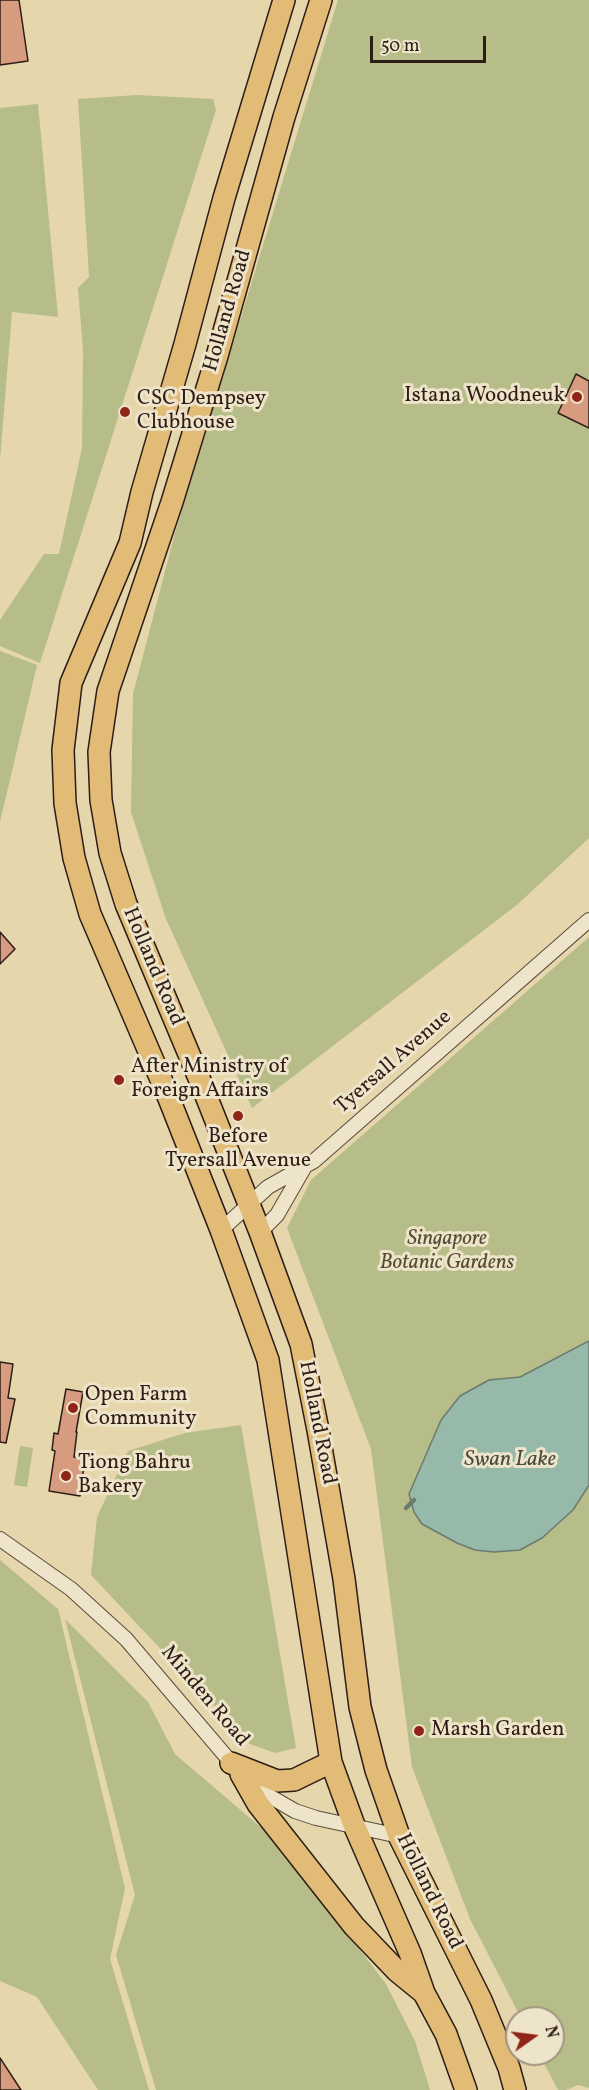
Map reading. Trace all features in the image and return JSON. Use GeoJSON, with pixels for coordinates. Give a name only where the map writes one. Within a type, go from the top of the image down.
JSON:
{"type":"FeatureCollection","features":[{"type":"Feature","properties":{"kind":"main road","name":"Holland Road"},"geometry":{"type":"LineString","coordinates":[[284,0],[224,198],[142,492],[130,543],[71,683],[63,760],[65,803],[72,847],[90,914],[159,1073],[221,1230],[268,1360],[331,1762],[354,1825],[410,1953],[424,1993],[446,2034],[466,2090]]}},
{"type":"Feature","properties":{"kind":"main road","name":"Holland Road"},"geometry":{"type":"LineString","coordinates":[[321,0],[284,117],[228,310],[217,356],[172,502],[108,691],[99,752],[101,800],[110,853],[126,904],[199,1078],[260,1232],[301,1344],[344,1579],[360,1707],[376,1770],[399,1836],[481,2000],[509,2068],[515,2090]]}},
{"type":"Feature","properties":{"kind":"main road"},"geometry":{"type":"LineString","coordinates":[[194,308],[211,312],[228,310]]}},
{"type":"Feature","properties":{"kind":"main road"},"geometry":{"type":"LineString","coordinates":[[236,1769],[277,1781],[294,1780],[331,1762]]}},
{"type":"Feature","properties":{"kind":"main road"},"geometry":{"type":"LineString","coordinates":[[236,1769],[258,1804],[354,1926],[397,1971],[424,1993]]}},
{"type":"Feature","properties":{"kind":"street","name":"Tyersall Avenue"},"geometry":{"type":"LineString","coordinates":[[221,1230],[268,1187],[304,1168],[323,1154],[589,920]]}},
{"type":"Feature","properties":{"kind":"street"},"geometry":{"type":"LineString","coordinates":[[260,1232],[277,1215],[304,1168]]}},
{"type":"Feature","properties":{"kind":"street","name":"Minden Road"},"geometry":{"type":"LineString","coordinates":[[0,1539],[71,1589],[126,1639],[236,1769],[271,1797],[295,1811],[316,1818],[399,1836]]}},
{"type":"Feature","properties":{"kind":"green space"},"geometry":{"type":"Polygon","coordinates":[[[338,0],[589,0],[589,838],[518,904],[252,1108],[166,919],[131,812],[133,694],[175,533],[338,0]]]}},
{"type":"Feature","properties":{"kind":"green space"},"geometry":{"type":"Polygon","coordinates":[[[137,95],[213,99],[216,110],[40,663],[0,646],[0,620],[44,554],[59,554],[82,448],[83,350],[78,288],[89,277],[78,99],[137,95]]]}},
{"type":"Feature","properties":{"kind":"green space"},"geometry":{"type":"Polygon","coordinates":[[[38,104],[58,317],[12,312],[0,460],[0,108],[38,104]]]}},
{"type":"Feature","properties":{"kind":"green space"},"geometry":{"type":"Polygon","coordinates":[[[0,651],[37,665],[0,822],[0,651]]]}},
{"type":"Feature","properties":{"kind":"green space","name":"Singapore Botanic Gardens"},"geometry":{"type":"Polygon","coordinates":[[[589,937],[589,2088],[578,2085],[566,2090],[558,2090],[545,2066],[565,2066],[565,2006],[515,2006],[470,1919],[412,1767],[371,1449],[287,1228],[311,1180],[589,937]]]}},
{"type":"Feature","properties":{"kind":"green space"},"geometry":{"type":"Polygon","coordinates":[[[241,1425],[296,1748],[275,1753],[250,1744],[91,1575],[97,1517],[128,1451],[185,1433],[241,1425]]]}},
{"type":"Feature","properties":{"kind":"green space"},"geometry":{"type":"Polygon","coordinates":[[[20,1446],[33,1448],[27,1487],[14,1485],[20,1446]]]}},
{"type":"Feature","properties":{"kind":"green space"},"geometry":{"type":"Polygon","coordinates":[[[0,1560],[58,1609],[125,1888],[110,1959],[149,2090],[98,2090],[37,1997],[0,1981],[0,1560]]]}},
{"type":"Feature","properties":{"kind":"green space"},"geometry":{"type":"Polygon","coordinates":[[[65,1619],[148,1702],[175,1754],[271,1836],[335,1917],[386,1984],[415,2041],[430,2090],[156,2090],[116,1955],[135,1895],[65,1619]]]}},
{"type":"Feature","properties":{"kind":"water","name":"Swan Lake"},"geometry":{"type":"Polygon","coordinates":[[[589,1341],[589,1485],[573,1510],[542,1538],[520,1550],[494,1552],[475,1550],[422,1524],[414,1512],[409,1494],[441,1420],[460,1396],[489,1380],[520,1377],[589,1341]]]}},
{"type":"Feature","properties":{"kind":"building"},"geometry":{"type":"Polygon","coordinates":[[[0,0],[19,0],[28,61],[0,65],[0,0]]]}},
{"type":"Feature","properties":{"kind":"building","name":"Istana Woodneuk"},"geometry":{"type":"Polygon","coordinates":[[[576,374],[589,381],[589,428],[558,413],[576,374]]]}},
{"type":"Feature","properties":{"kind":"building"},"geometry":{"type":"Polygon","coordinates":[[[0,932],[15,949],[0,964],[0,932]]]}},
{"type":"Feature","properties":{"kind":"building"},"geometry":{"type":"Polygon","coordinates":[[[0,1362],[13,1364],[8,1398],[15,1399],[6,1443],[0,1442],[0,1362]]]}},
{"type":"Feature","properties":{"kind":"building"},"geometry":{"type":"Polygon","coordinates":[[[66,1389],[83,1392],[74,1457],[85,1459],[80,1496],[49,1491],[55,1451],[52,1450],[54,1433],[58,1434],[66,1389]]]}},
{"type":"Feature","properties":{"kind":"building"},"geometry":{"type":"Polygon","coordinates":[[[0,2058],[21,2090],[0,2090],[0,2058]]]}},
{"type":"Feature","properties":{"kind":"waterway"},"geometry":{"type":"LineString","coordinates":[[406,1508],[414,1500]]}},
{"type":"Feature","properties":{"kind":"place","name":"Istana Woodneuk"},"geometry":{"type":"Point","coordinates":[577,397]}},
{"type":"Feature","properties":{"kind":"place","name":"CSC Dempsey Clubhouse"},"geometry":{"type":"Point","coordinates":[125,412]}},
{"type":"Feature","properties":{"kind":"place","name":"After Ministry of Foreign Affairs"},"geometry":{"type":"Point","coordinates":[119,1080]}},
{"type":"Feature","properties":{"kind":"place","name":"Before Tyersall Avenue"},"geometry":{"type":"Point","coordinates":[238,1116]}},
{"type":"Feature","properties":{"kind":"place","name":"Open Farm Community"},"geometry":{"type":"Point","coordinates":[73,1408]}},
{"type":"Feature","properties":{"kind":"place","name":"Tiong Bahru Bakery"},"geometry":{"type":"Point","coordinates":[66,1476]}},
{"type":"Feature","properties":{"kind":"place","name":"Marsh Garden"},"geometry":{"type":"Point","coordinates":[419,1731]}}]}
